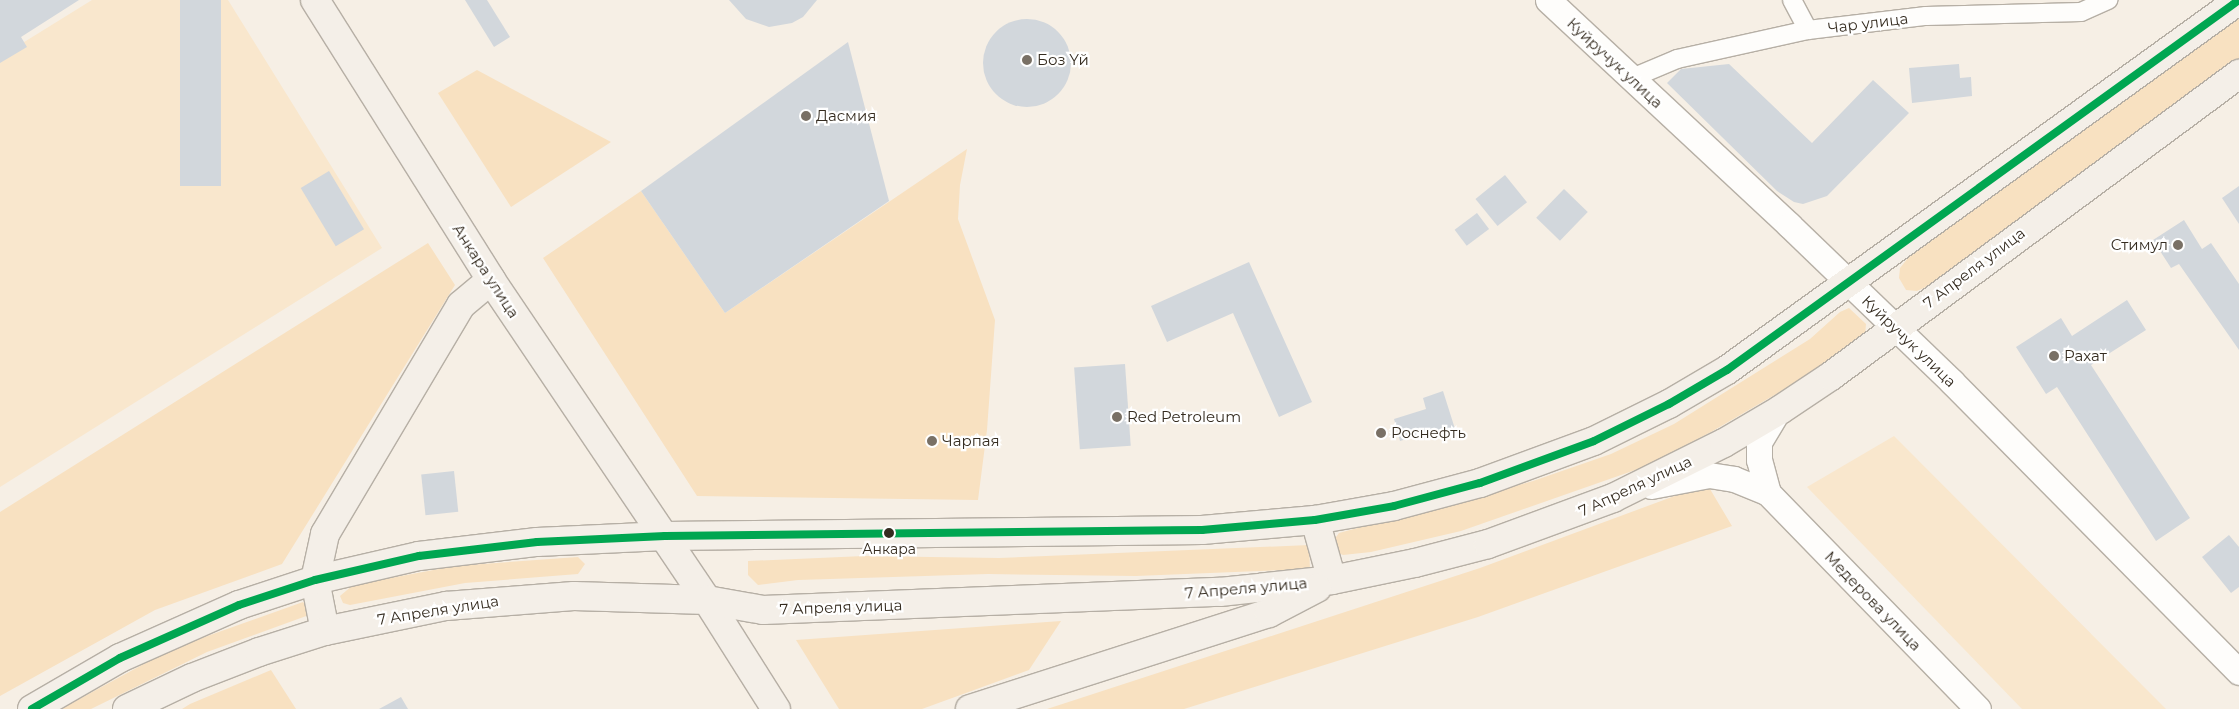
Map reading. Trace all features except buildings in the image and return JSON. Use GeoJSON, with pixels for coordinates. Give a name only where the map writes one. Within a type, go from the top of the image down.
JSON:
{"type":"FeatureCollection","features":[{"type":"Feature","properties":{"kind":"main road","name":"Анкара улица"},"geometry":{"type":"LineString","coordinates":[[315,0],[491,280],[665,536],[776,709]]}},
{"type":"Feature","properties":{"kind":"main road"},"geometry":{"type":"LineString","coordinates":[[32,709],[120,658],[171,633],[239,605],[315,580],[418,556],[480,547],[665,536],[1202,530],[1315,520],[1394,506],[1480,483],[1533,465],[1594,440],[1669,404],[1727,370],[1850,284],[2238,0]]}},
{"type":"Feature","properties":{"kind":"main road","name":"7 Апреля улица"},"geometry":{"type":"LineString","coordinates":[[127,709],[192,678],[258,652],[325,631],[438,608],[514,599],[574,596],[707,600],[764,610],[1220,592],[1332,580],[1415,563],[1488,544],[1623,493],[1724,443],[1777,412],[1831,376],[2239,74]]}},
{"type":"Feature","properties":{"kind":"main road"},"geometry":{"type":"LineString","coordinates":[[325,631],[315,580],[326,534],[461,305],[491,280]]}},
{"type":"Feature","properties":{"kind":"main road"},"geometry":{"type":"LineString","coordinates":[[970,709],[1269,612],[1332,580],[1315,520]]}},
{"type":"Feature","properties":{"kind":"street","name":"Куйручук улица"},"geometry":{"type":"LineString","coordinates":[[1548,0],[1895,327],[2239,672]]}},
{"type":"Feature","properties":{"kind":"street"},"geometry":{"type":"LineString","coordinates":[[1792,0],[1808,30]]}},
{"type":"Feature","properties":{"kind":"street","name":"Чар улица"},"geometry":{"type":"LineString","coordinates":[[1632,78],[1677,59],[1808,30],[1926,16],[2082,12],[2108,0]]}},
{"type":"Feature","properties":{"kind":"street","name":"Медерова улица"},"geometry":{"type":"LineString","coordinates":[[1768,493],[1758,460],[1759,442],[1777,412]]}},
{"type":"Feature","properties":{"kind":"street","name":"Медерова улица"},"geometry":{"type":"LineString","coordinates":[[1623,493],[1709,475],[1734,478],[1768,493],[1978,709]]}},
{"type":"Feature","properties":{"kind":"shaded area"},"geometry":{"type":"Polygon","coordinates":[[[92,0],[228,0],[382,248],[0,487],[0,57],[92,0]]]}},
{"type":"Feature","properties":{"kind":"shaded area"},"geometry":{"type":"Polygon","coordinates":[[[2239,17],[2239,60],[1928,286],[1917,291],[1906,290],[1899,278],[1900,268],[1908,258],[2239,17]]]}},
{"type":"Feature","properties":{"kind":"shaded area"},"geometry":{"type":"Polygon","coordinates":[[[477,70],[611,142],[511,207],[438,93],[477,70]]]}},
{"type":"Feature","properties":{"kind":"shaded area"},"geometry":{"type":"Polygon","coordinates":[[[967,149],[960,185],[958,219],[995,320],[987,430],[978,500],[697,496],[543,258],[641,191],[725,313],[967,149]]]}},
{"type":"Feature","properties":{"kind":"shaded area"},"geometry":{"type":"Polygon","coordinates":[[[428,243],[455,285],[282,564],[155,610],[0,696],[0,512],[428,243]]]}},
{"type":"Feature","properties":{"kind":"shaded area"},"geometry":{"type":"Polygon","coordinates":[[[1849,308],[1866,324],[1865,336],[1829,363],[1711,432],[1641,468],[1461,531],[1371,552],[1343,555],[1336,552],[1334,540],[1339,533],[1533,481],[1611,454],[1674,424],[1810,339],[1840,312],[1849,308]]]}},
{"type":"Feature","properties":{"kind":"shaded area"},"geometry":{"type":"Polygon","coordinates":[[[1894,436],[2166,709],[2022,709],[1807,487],[1894,436]]]}},
{"type":"Feature","properties":{"kind":"shaded area"},"geometry":{"type":"Polygon","coordinates":[[[1707,484],[1732,526],[1478,617],[1184,709],[1047,709],[1480,568],[1707,484]]]}},
{"type":"Feature","properties":{"kind":"shaded area"},"geometry":{"type":"Polygon","coordinates":[[[1309,545],[1310,569],[1136,576],[988,574],[798,580],[758,585],[748,575],[748,561],[864,556],[999,558],[1309,545]]]}},
{"type":"Feature","properties":{"kind":"shaded area"},"geometry":{"type":"Polygon","coordinates":[[[578,557],[585,564],[578,574],[465,583],[350,605],[343,603],[340,596],[353,585],[455,566],[578,557]]]}},
{"type":"Feature","properties":{"kind":"shaded area"},"geometry":{"type":"Polygon","coordinates":[[[303,602],[308,607],[309,615],[207,652],[91,709],[61,709],[153,659],[199,639],[303,602]]]}},
{"type":"Feature","properties":{"kind":"shaded area"},"geometry":{"type":"Polygon","coordinates":[[[1061,621],[1029,670],[922,709],[839,709],[796,640],[1061,621]]]}},
{"type":"Feature","properties":{"kind":"shaded area"},"geometry":{"type":"Polygon","coordinates":[[[271,670],[296,709],[182,709],[190,704],[271,670]]]}},
{"type":"Feature","properties":{"kind":"transit line"},"geometry":{"type":"LineString","coordinates":[[32,709],[120,658],[239,605],[315,580],[419,556],[537,542],[665,536],[1202,530],[1315,520],[1394,506],[1480,483],[1594,441],[1669,404],[1727,370],[2239,0]]}},
{"type":"Feature","properties":{"kind":"place","name":"Боз Үй"},"geometry":{"type":"Point","coordinates":[1027,60]}},
{"type":"Feature","properties":{"kind":"place","name":"Дасмия"},"geometry":{"type":"Point","coordinates":[806,116]}},
{"type":"Feature","properties":{"kind":"place","name":"Стимул"},"geometry":{"type":"Point","coordinates":[2178,245]}},
{"type":"Feature","properties":{"kind":"place","name":"Рахат"},"geometry":{"type":"Point","coordinates":[2054,356]}},
{"type":"Feature","properties":{"kind":"place","name":"Red Petroleum"},"geometry":{"type":"Point","coordinates":[1117,417]}},
{"type":"Feature","properties":{"kind":"place","name":"Роснефть"},"geometry":{"type":"Point","coordinates":[1381,433]}},
{"type":"Feature","properties":{"kind":"place","name":"Чарпая"},"geometry":{"type":"Point","coordinates":[932,441]}},
{"type":"Feature","properties":{"kind":"place","name":"Анкара"},"geometry":{"type":"Point","coordinates":[889,533]}}]}
